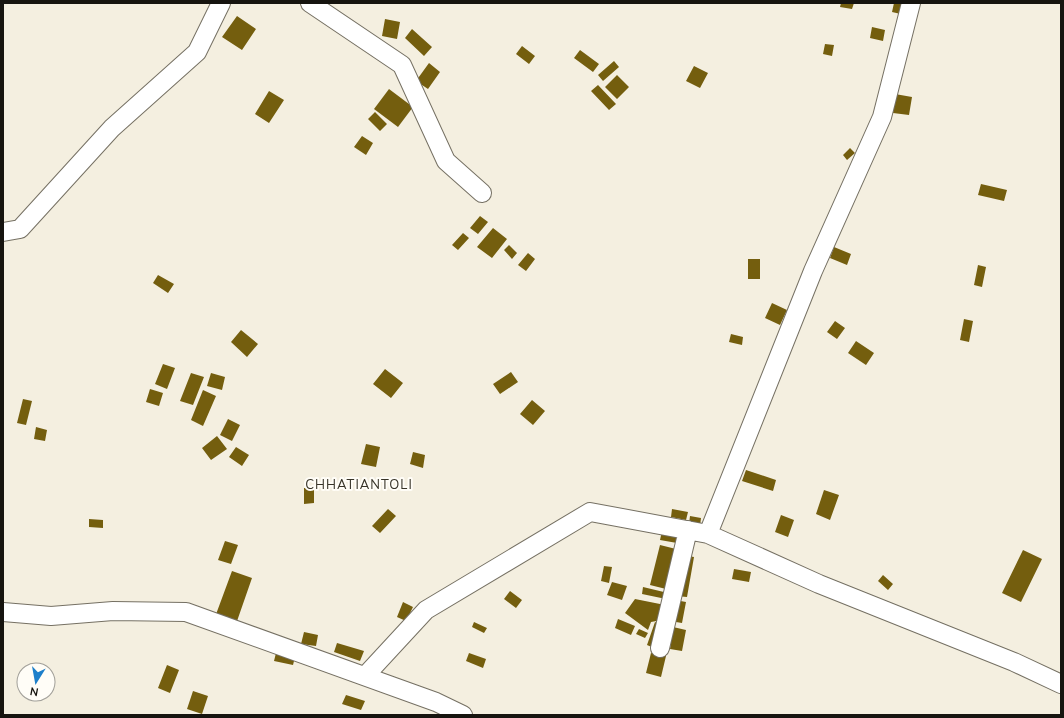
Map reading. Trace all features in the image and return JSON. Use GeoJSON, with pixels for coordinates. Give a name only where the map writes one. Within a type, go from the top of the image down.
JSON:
{"type":"FeatureCollection","features":[{"type":"Feature","properties":{"kind":"street"},"geometry":{"type":"LineString","coordinates":[[3,232],[20,229],[112,128],[197,52],[220,3]]}},
{"type":"Feature","properties":{"kind":"street"},"geometry":{"type":"LineString","coordinates":[[310,3],[402,65],[446,161],[482,193]]}},
{"type":"Feature","properties":{"kind":"street"},"geometry":{"type":"LineString","coordinates":[[708,534],[813,271],[882,117],[911,3]]}},
{"type":"Feature","properties":{"kind":"street"},"geometry":{"type":"LineString","coordinates":[[365,676],[426,610],[590,512],[708,534],[819,584],[1014,662],[1061,684]]}},
{"type":"Feature","properties":{"kind":"street"},"geometry":{"type":"LineString","coordinates":[[660,648],[688,530]]}},
{"type":"Feature","properties":{"kind":"street"},"geometry":{"type":"LineString","coordinates":[[3,612],[51,616],[113,611],[186,612],[436,702],[463,715]]}},
{"type":"Feature","properties":{"kind":"building"},"geometry":{"type":"Polygon","coordinates":[[[841,3],[854,3],[852,9],[840,7],[841,3]]]}},
{"type":"Feature","properties":{"kind":"building"},"geometry":{"type":"Polygon","coordinates":[[[894,3],[907,3],[905,15],[892,12],[894,3]]]}},
{"type":"Feature","properties":{"kind":"building"},"geometry":{"type":"Polygon","coordinates":[[[237,16],[256,29],[242,50],[222,37],[237,16]]]}},
{"type":"Feature","properties":{"kind":"building"},"geometry":{"type":"Polygon","coordinates":[[[385,19],[400,22],[397,39],[382,36],[385,19]]]}},
{"type":"Feature","properties":{"kind":"building"},"geometry":{"type":"Polygon","coordinates":[[[872,27],[885,30],[883,41],[870,38],[872,27]]]}},
{"type":"Feature","properties":{"kind":"building"},"geometry":{"type":"Polygon","coordinates":[[[412,29],[432,47],[424,56],[405,38],[412,29]]]}},
{"type":"Feature","properties":{"kind":"building"},"geometry":{"type":"Polygon","coordinates":[[[825,44],[834,45],[832,56],[823,54],[825,44]]]}},
{"type":"Feature","properties":{"kind":"building"},"geometry":{"type":"Polygon","coordinates":[[[522,46],[535,56],[529,64],[516,54],[522,46]]]}},
{"type":"Feature","properties":{"kind":"building"},"geometry":{"type":"Polygon","coordinates":[[[580,50],[599,64],[593,72],[574,58],[580,50]]]}},
{"type":"Feature","properties":{"kind":"building"},"geometry":{"type":"Polygon","coordinates":[[[614,61],[619,67],[603,81],[598,75],[614,61]]]}},
{"type":"Feature","properties":{"kind":"building"},"geometry":{"type":"Polygon","coordinates":[[[429,63],[440,72],[428,89],[416,81],[429,63]]]}},
{"type":"Feature","properties":{"kind":"building"},"geometry":{"type":"Polygon","coordinates":[[[694,66],[708,73],[700,88],[686,81],[694,66]]]}},
{"type":"Feature","properties":{"kind":"building"},"geometry":{"type":"Polygon","coordinates":[[[617,75],[629,87],[617,99],[605,87],[617,75]]]}},
{"type":"Feature","properties":{"kind":"building"},"geometry":{"type":"Polygon","coordinates":[[[598,85],[616,104],[609,110],[591,91],[598,85]]]}},
{"type":"Feature","properties":{"kind":"building"},"geometry":{"type":"Polygon","coordinates":[[[389,89],[413,107],[398,127],[374,109],[389,89]]]}},
{"type":"Feature","properties":{"kind":"building"},"geometry":{"type":"Polygon","coordinates":[[[269,91],[284,100],[269,123],[255,114],[269,91]]]}},
{"type":"Feature","properties":{"kind":"building"},"geometry":{"type":"Polygon","coordinates":[[[895,94],[912,97],[909,115],[893,113],[895,94]]]}},
{"type":"Feature","properties":{"kind":"building"},"geometry":{"type":"Polygon","coordinates":[[[375,112],[387,124],[380,131],[368,119],[375,112]]]}},
{"type":"Feature","properties":{"kind":"building"},"geometry":{"type":"Polygon","coordinates":[[[362,136],[373,143],[366,155],[354,147],[362,136]]]}},
{"type":"Feature","properties":{"kind":"building"},"geometry":{"type":"Polygon","coordinates":[[[850,148],[855,153],[847,160],[843,155],[850,148]]]}},
{"type":"Feature","properties":{"kind":"building"},"geometry":{"type":"Polygon","coordinates":[[[981,184],[1007,190],[1004,201],[978,195],[981,184]]]}},
{"type":"Feature","properties":{"kind":"building"},"geometry":{"type":"Polygon","coordinates":[[[480,216],[488,222],[478,234],[470,228],[480,216]]]}},
{"type":"Feature","properties":{"kind":"building"},"geometry":{"type":"Polygon","coordinates":[[[493,228],[507,239],[492,258],[477,247],[493,228]]]}},
{"type":"Feature","properties":{"kind":"building"},"geometry":{"type":"Polygon","coordinates":[[[463,233],[469,238],[458,250],[452,245],[463,233]]]}},
{"type":"Feature","properties":{"kind":"building"},"geometry":{"type":"Polygon","coordinates":[[[509,245],[517,253],[512,259],[504,250],[509,245]]]}},
{"type":"Feature","properties":{"kind":"building"},"geometry":{"type":"Polygon","coordinates":[[[834,247],[851,254],[847,265],[830,258],[834,247]]]}},
{"type":"Feature","properties":{"kind":"building"},"geometry":{"type":"Polygon","coordinates":[[[528,253],[535,259],[526,271],[518,265],[528,253]]]}},
{"type":"Feature","properties":{"kind":"building"},"geometry":{"type":"Polygon","coordinates":[[[748,259],[760,259],[760,279],[748,279],[748,259]]]}},
{"type":"Feature","properties":{"kind":"building"},"geometry":{"type":"Polygon","coordinates":[[[978,265],[986,267],[982,287],[974,285],[978,265]]]}},
{"type":"Feature","properties":{"kind":"building"},"geometry":{"type":"Polygon","coordinates":[[[158,275],[174,284],[168,293],[153,283],[158,275]]]}},
{"type":"Feature","properties":{"kind":"building"},"geometry":{"type":"Polygon","coordinates":[[[772,303],[787,310],[780,325],[765,318],[772,303]]]}},
{"type":"Feature","properties":{"kind":"building"},"geometry":{"type":"Polygon","coordinates":[[[964,319],[973,321],[969,342],[960,340],[964,319]]]}},
{"type":"Feature","properties":{"kind":"building"},"geometry":{"type":"Polygon","coordinates":[[[835,321],[845,328],[837,339],[827,332],[835,321]]]}},
{"type":"Feature","properties":{"kind":"building"},"geometry":{"type":"Polygon","coordinates":[[[241,330],[258,344],[247,357],[231,342],[241,330]]]}},
{"type":"Feature","properties":{"kind":"building"},"geometry":{"type":"Polygon","coordinates":[[[731,334],[743,337],[742,345],[729,342],[731,334]]]}},
{"type":"Feature","properties":{"kind":"building"},"geometry":{"type":"Polygon","coordinates":[[[856,341],[874,353],[866,365],[848,353],[856,341]]]}},
{"type":"Feature","properties":{"kind":"building"},"geometry":{"type":"Polygon","coordinates":[[[163,364],[175,368],[167,389],[155,384],[163,364]]]}},
{"type":"Feature","properties":{"kind":"building"},"geometry":{"type":"Polygon","coordinates":[[[385,369],[403,383],[391,398],[373,384],[385,369]]]}},
{"type":"Feature","properties":{"kind":"building"},"geometry":{"type":"Polygon","coordinates":[[[511,372],[518,382],[500,394],[493,384],[511,372]]]}},
{"type":"Feature","properties":{"kind":"building"},"geometry":{"type":"Polygon","coordinates":[[[191,373],[204,377],[193,405],[180,401],[191,373]]]}},
{"type":"Feature","properties":{"kind":"building"},"geometry":{"type":"Polygon","coordinates":[[[211,373],[225,377],[222,390],[207,386],[211,373]]]}},
{"type":"Feature","properties":{"kind":"building"},"geometry":{"type":"Polygon","coordinates":[[[150,389],[163,393],[159,406],[146,402],[150,389]]]}},
{"type":"Feature","properties":{"kind":"building"},"geometry":{"type":"Polygon","coordinates":[[[203,390],[216,396],[203,426],[191,420],[203,390]]]}},
{"type":"Feature","properties":{"kind":"building"},"geometry":{"type":"Polygon","coordinates":[[[23,399],[32,401],[26,425],[17,423],[23,399]]]}},
{"type":"Feature","properties":{"kind":"building"},"geometry":{"type":"Polygon","coordinates":[[[532,400],[545,411],[533,425],[520,414],[532,400]]]}},
{"type":"Feature","properties":{"kind":"building"},"geometry":{"type":"Polygon","coordinates":[[[228,419],[240,425],[232,441],[220,435],[228,419]]]}},
{"type":"Feature","properties":{"kind":"building"},"geometry":{"type":"Polygon","coordinates":[[[36,427],[47,430],[45,441],[34,439],[36,427]]]}},
{"type":"Feature","properties":{"kind":"building"},"geometry":{"type":"Polygon","coordinates":[[[217,436],[227,449],[211,460],[202,448],[217,436]]]}},
{"type":"Feature","properties":{"kind":"building"},"geometry":{"type":"Polygon","coordinates":[[[366,444],[380,447],[376,467],[361,464],[366,444]]]}},
{"type":"Feature","properties":{"kind":"building"},"geometry":{"type":"Polygon","coordinates":[[[236,447],[249,455],[242,466],[229,457],[236,447]]]}},
{"type":"Feature","properties":{"kind":"building"},"geometry":{"type":"Polygon","coordinates":[[[413,452],[425,455],[423,468],[410,464],[413,452]]]}},
{"type":"Feature","properties":{"kind":"building"},"geometry":{"type":"Polygon","coordinates":[[[746,470],[776,480],[773,491],[742,481],[746,470]]]}},
{"type":"Feature","properties":{"kind":"building"},"geometry":{"type":"Polygon","coordinates":[[[304,488],[314,488],[314,503],[304,504],[304,488]]]}},
{"type":"Feature","properties":{"kind":"building"},"geometry":{"type":"Polygon","coordinates":[[[824,490],[839,495],[830,520],[816,514],[824,490]]]}},
{"type":"Feature","properties":{"kind":"building"},"geometry":{"type":"Polygon","coordinates":[[[388,509],[396,516],[380,533],[372,526],[388,509]]]}},
{"type":"Feature","properties":{"kind":"building"},"geometry":{"type":"Polygon","coordinates":[[[672,509],[688,512],[686,520],[671,517],[672,509]]]}},
{"type":"Feature","properties":{"kind":"building"},"geometry":{"type":"Polygon","coordinates":[[[781,515],[794,520],[788,537],[775,532],[781,515]]]}},
{"type":"Feature","properties":{"kind":"building"},"geometry":{"type":"Polygon","coordinates":[[[690,516],[701,518],[700,526],[689,524],[690,516]]]}},
{"type":"Feature","properties":{"kind":"building"},"geometry":{"type":"Polygon","coordinates":[[[89,519],[103,520],[103,528],[89,527],[89,519]]]}},
{"type":"Feature","properties":{"kind":"building"},"geometry":{"type":"Polygon","coordinates":[[[662,531],[679,534],[677,543],[660,540],[662,531]]]}},
{"type":"Feature","properties":{"kind":"building"},"geometry":{"type":"Polygon","coordinates":[[[225,541],[238,545],[231,564],[218,560],[225,541]]]}},
{"type":"Feature","properties":{"kind":"building"},"geometry":{"type":"Polygon","coordinates":[[[660,545],[680,550],[670,590],[650,585],[660,545]]]}},
{"type":"Feature","properties":{"kind":"building"},"geometry":{"type":"Polygon","coordinates":[[[1023,550],[1042,559],[1021,602],[1002,593],[1023,550]]]}},
{"type":"Feature","properties":{"kind":"building"},"geometry":{"type":"Polygon","coordinates":[[[683,555],[694,557],[687,597],[676,596],[683,555]]]}},
{"type":"Feature","properties":{"kind":"building"},"geometry":{"type":"Polygon","coordinates":[[[604,566],[612,567],[609,583],[601,581],[604,566]]]}},
{"type":"Feature","properties":{"kind":"building"},"geometry":{"type":"Polygon","coordinates":[[[734,569],[751,572],[749,582],[732,579],[734,569]]]}},
{"type":"Feature","properties":{"kind":"building"},"geometry":{"type":"Polygon","coordinates":[[[232,571],[252,578],[236,624],[215,617],[232,571]]]}},
{"type":"Feature","properties":{"kind":"building"},"geometry":{"type":"Polygon","coordinates":[[[883,575],[893,584],[888,590],[878,581],[883,575]]]}},
{"type":"Feature","properties":{"kind":"building"},"geometry":{"type":"Polygon","coordinates":[[[612,582],[627,586],[622,600],[607,595],[612,582]]]}},
{"type":"Feature","properties":{"kind":"building"},"geometry":{"type":"Polygon","coordinates":[[[643,587],[668,593],[666,599],[642,594],[643,587]]]}},
{"type":"Feature","properties":{"kind":"building"},"geometry":{"type":"Polygon","coordinates":[[[510,591],[522,600],[516,608],[504,599],[510,591]]]}},
{"type":"Feature","properties":{"kind":"building"},"geometry":{"type":"Polygon","coordinates":[[[635,599],[665,605],[662,620],[651,622],[648,630],[625,613],[635,599]]]}},
{"type":"Feature","properties":{"kind":"building"},"geometry":{"type":"Polygon","coordinates":[[[675,600],[686,602],[682,623],[670,621],[675,600]]]}},
{"type":"Feature","properties":{"kind":"building"},"geometry":{"type":"Polygon","coordinates":[[[403,602],[413,607],[406,621],[397,617],[403,602]]]}},
{"type":"Feature","properties":{"kind":"building"},"geometry":{"type":"Polygon","coordinates":[[[618,619],[635,626],[631,635],[615,628],[618,619]]]}},
{"type":"Feature","properties":{"kind":"building"},"geometry":{"type":"Polygon","coordinates":[[[474,622],[487,628],[484,633],[472,627],[474,622]]]}},
{"type":"Feature","properties":{"kind":"building"},"geometry":{"type":"Polygon","coordinates":[[[655,622],[662,625],[654,648],[647,645],[655,622]]]}},
{"type":"Feature","properties":{"kind":"building"},"geometry":{"type":"Polygon","coordinates":[[[673,627],[686,630],[682,651],[670,649],[673,627]]]}},
{"type":"Feature","properties":{"kind":"building"},"geometry":{"type":"Polygon","coordinates":[[[639,629],[648,633],[645,638],[636,634],[639,629]]]}},
{"type":"Feature","properties":{"kind":"building"},"geometry":{"type":"Polygon","coordinates":[[[304,632],[318,635],[316,646],[301,644],[304,632]]]}},
{"type":"Feature","properties":{"kind":"building"},"geometry":{"type":"Polygon","coordinates":[[[337,643],[364,651],[360,661],[334,652],[337,643]]]}},
{"type":"Feature","properties":{"kind":"building"},"geometry":{"type":"Polygon","coordinates":[[[276,653],[295,657],[293,665],[274,661],[276,653]]]}},
{"type":"Feature","properties":{"kind":"building"},"geometry":{"type":"Polygon","coordinates":[[[469,653],[486,659],[483,668],[466,661],[469,653]]]}},
{"type":"Feature","properties":{"kind":"building"},"geometry":{"type":"Polygon","coordinates":[[[651,653],[666,656],[661,677],[646,673],[651,653]]]}},
{"type":"Feature","properties":{"kind":"building"},"geometry":{"type":"Polygon","coordinates":[[[167,665],[179,670],[170,693],[158,688],[167,665]]]}},
{"type":"Feature","properties":{"kind":"building"},"geometry":{"type":"Polygon","coordinates":[[[193,691],[208,696],[202,714],[187,709],[193,691]]]}},
{"type":"Feature","properties":{"kind":"building"},"geometry":{"type":"Polygon","coordinates":[[[346,695],[365,701],[361,710],[342,704],[346,695]]]}},
{"type":"Feature","properties":{"kind":"district","name":"CHHATIANTOLI"},"geometry":{"type":"Point","coordinates":[359,484]}}]}
